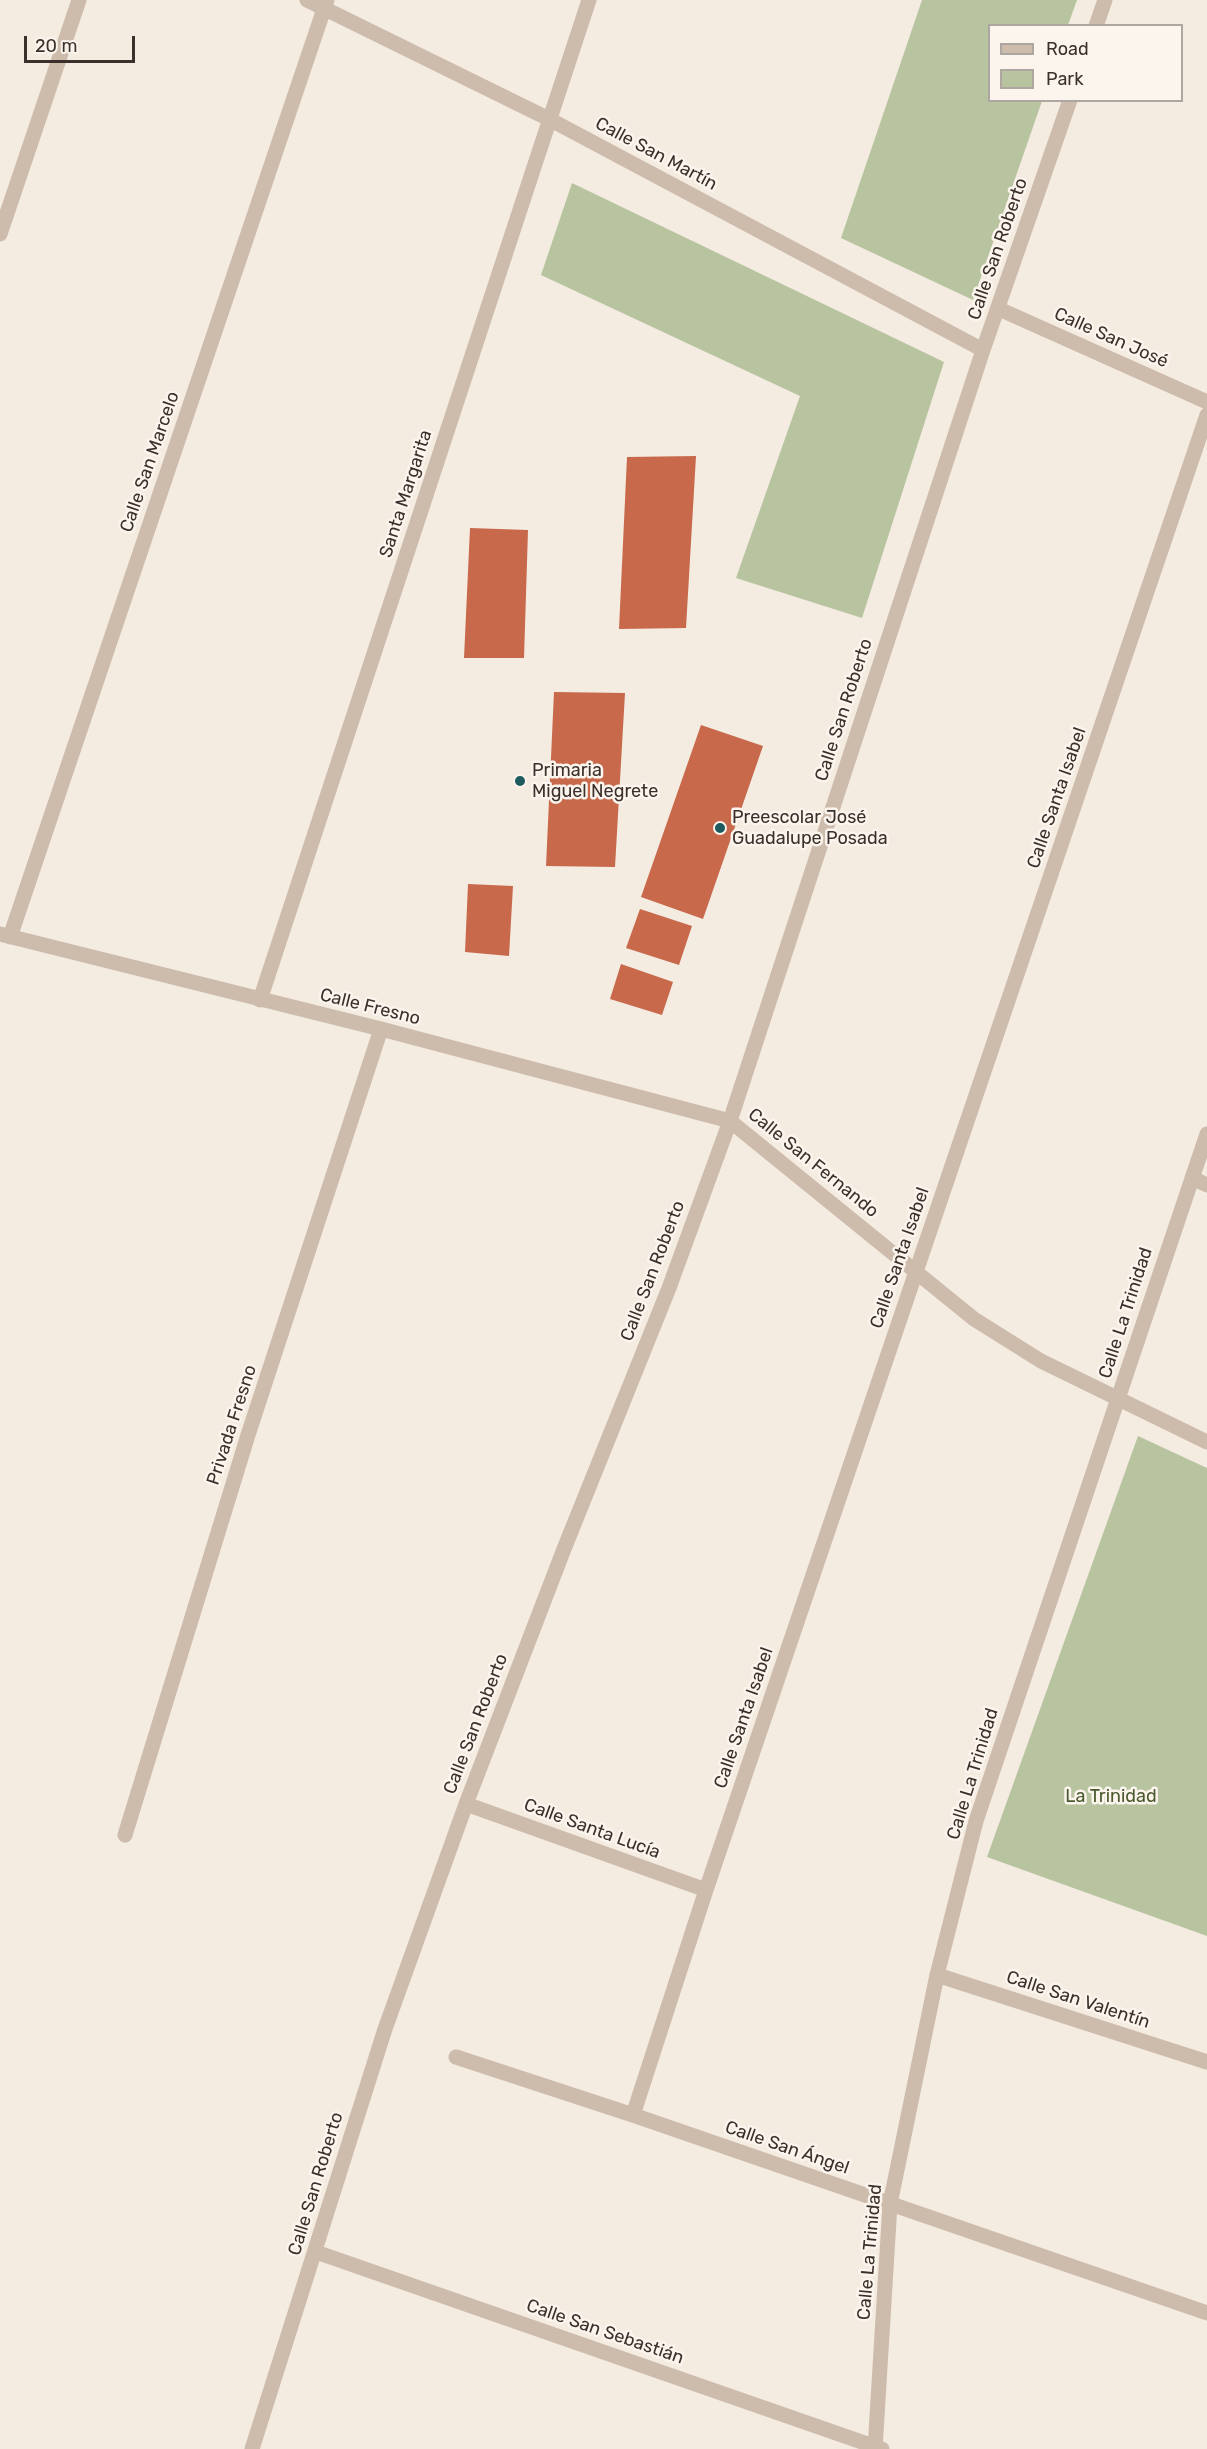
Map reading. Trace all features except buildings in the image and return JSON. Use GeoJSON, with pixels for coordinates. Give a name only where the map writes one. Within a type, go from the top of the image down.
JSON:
{"type":"FeatureCollection","features":[{"type":"Feature","properties":{"kind":"street"},"geometry":{"type":"LineString","coordinates":[[0,234],[79,0]]}},
{"type":"Feature","properties":{"kind":"street","name":"Calle San Martín"},"geometry":{"type":"LineString","coordinates":[[307,0],[325,4],[549,119],[983,350]]}},
{"type":"Feature","properties":{"kind":"street","name":"Santa Margarita"},"geometry":{"type":"LineString","coordinates":[[260,1000],[588,0]]}},
{"type":"Feature","properties":{"kind":"street"},"geometry":{"type":"LineString","coordinates":[[1097,24],[1105,0]]}},
{"type":"Feature","properties":{"kind":"street","name":"Calle San Marcelo"},"geometry":{"type":"LineString","coordinates":[[5,936],[325,4]]}},
{"type":"Feature","properties":{"kind":"street","name":"Calle San Roberto"},"geometry":{"type":"LineString","coordinates":[[252,2449],[385,2029],[466,1804],[564,1549],[669,1288],[730,1121],[983,350],[1069,102]]}},
{"type":"Feature","properties":{"kind":"street","name":"Calle San José"},"geometry":{"type":"LineString","coordinates":[[999,309],[1207,402]]}},
{"type":"Feature","properties":{"kind":"street","name":"Calle Santa Isabel"},"geometry":{"type":"LineString","coordinates":[[633,2115],[706,1890],[1207,415]]}},
{"type":"Feature","properties":{"kind":"street","name":"Calle Fresno"},"geometry":{"type":"LineString","coordinates":[[5,936],[381,1029],[730,1121]]}},
{"type":"Feature","properties":{"kind":"street","name":"Privada Fresno"},"geometry":{"type":"LineString","coordinates":[[125,1835],[248,1436],[381,1029]]}},
{"type":"Feature","properties":{"kind":"street","name":"Calle San Fernando"},"geometry":{"type":"LineString","coordinates":[[730,1121],[983,1325],[1041,1361],[1207,1442]]}},
{"type":"Feature","properties":{"kind":"street","name":"Calle La Trinidad"},"geometry":{"type":"LineString","coordinates":[[877,2448],[890,2204],[937,1975],[976,1821],[1207,1134]]}},
{"type":"Feature","properties":{"kind":"street"},"geometry":{"type":"LineString","coordinates":[[1192,1178],[1207,1185]]}},
{"type":"Feature","properties":{"kind":"street","name":"Calle Santa Lucía"},"geometry":{"type":"LineString","coordinates":[[466,1804],[706,1890]]}},
{"type":"Feature","properties":{"kind":"street","name":"Calle San Valentín"},"geometry":{"type":"LineString","coordinates":[[937,1975],[1207,2062]]}},
{"type":"Feature","properties":{"kind":"street","name":"Calle San Ángel"},"geometry":{"type":"LineString","coordinates":[[456,2058],[633,2115],[1207,2313]]}},
{"type":"Feature","properties":{"kind":"street","name":"Calle San Sebastián"},"geometry":{"type":"LineString","coordinates":[[315,2252],[877,2448]]}},
{"type":"Feature","properties":{"kind":"green space"},"geometry":{"type":"Polygon","coordinates":[[[922,0],[1077,0],[1068,24],[988,24],[988,102],[1042,102],[973,300],[841,238],[922,0]]]}},
{"type":"Feature","properties":{"kind":"green space"},"geometry":{"type":"Polygon","coordinates":[[[572,183],[944,362],[862,618],[736,578],[800,396],[541,275],[572,183]]]}},
{"type":"Feature","properties":{"kind":"green space","name":"La Trinidad"},"geometry":{"type":"Polygon","coordinates":[[[1138,1436],[1207,1468],[1207,1936],[987,1857],[1138,1436]]]}},
{"type":"Feature","properties":{"kind":"place","name":"Primaria Miguel Negrete"},"geometry":{"type":"Point","coordinates":[520,781]}},
{"type":"Feature","properties":{"kind":"place","name":"Preescolar José Guadalupe Posada"},"geometry":{"type":"Point","coordinates":[720,828]}}]}
